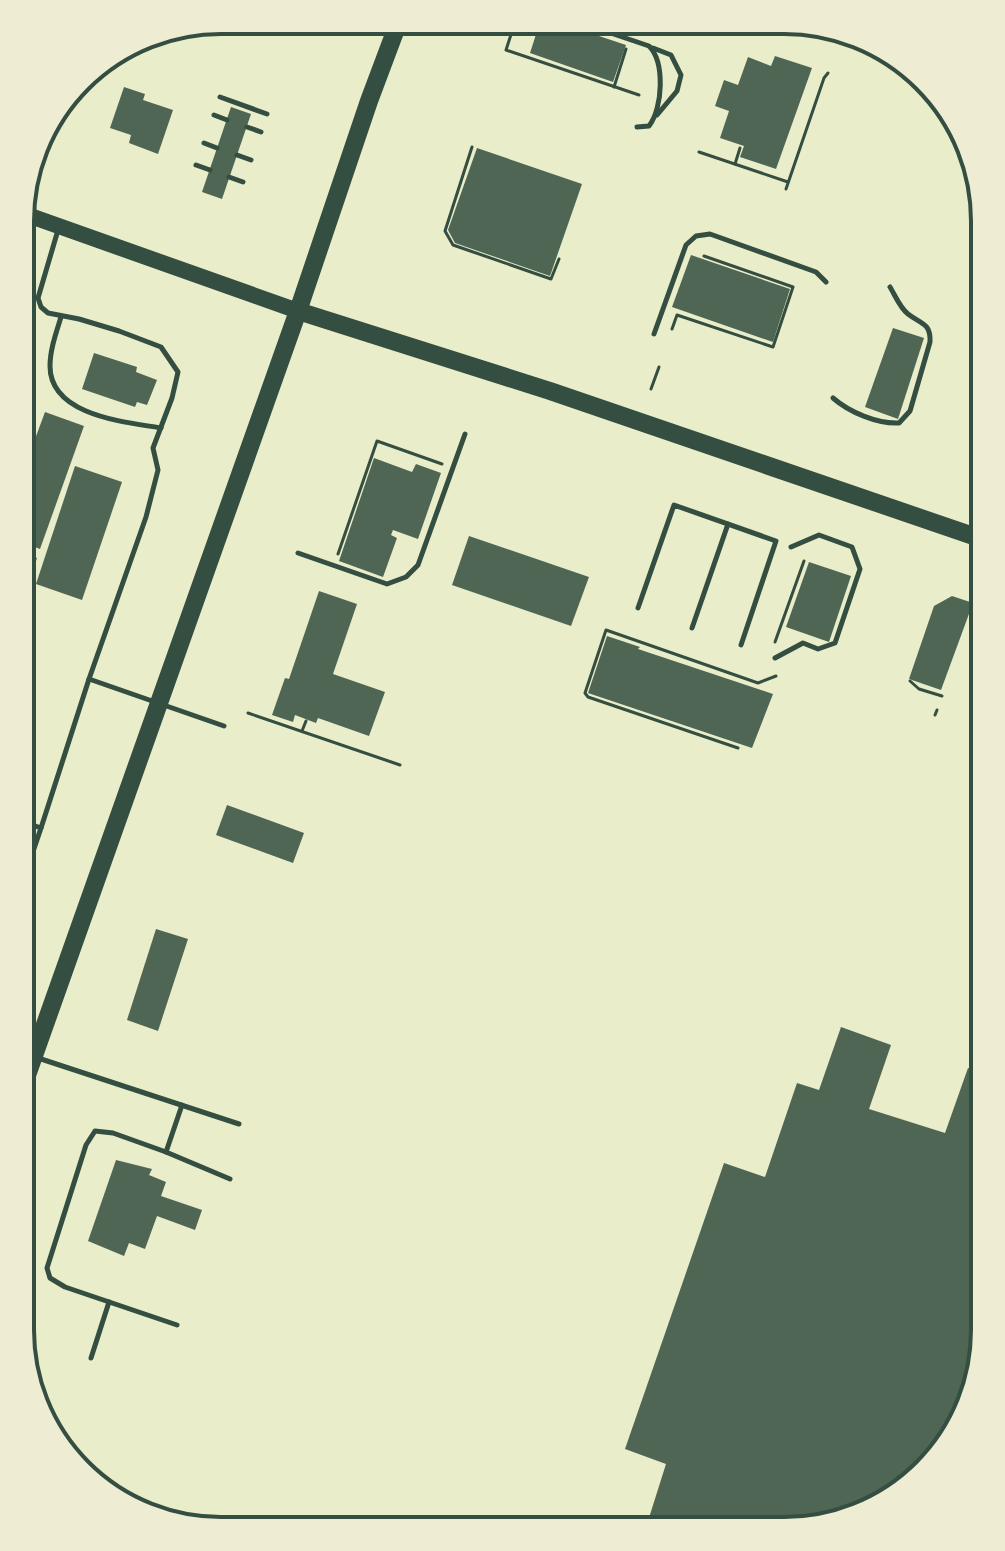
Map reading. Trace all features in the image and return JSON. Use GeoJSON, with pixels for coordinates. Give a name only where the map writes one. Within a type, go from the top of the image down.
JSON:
{"type":"FeatureCollection","features":[{"type":"Feature","properties":{"kind":"main road"},"geometry":{"type":"LineString","coordinates":[[34,1053],[394,34]]}},
{"type":"Feature","properties":{"kind":"main road"},"geometry":{"type":"LineString","coordinates":[[34,218],[298,311],[550,391],[971,535]]}},
{"type":"Feature","properties":{"kind":"lane"},"geometry":{"type":"LineString","coordinates":[[614,34],[671,55],[679,67],[681,75],[677,91],[667,106],[649,126],[637,127]]}},
{"type":"Feature","properties":{"kind":"lane"},"geometry":{"type":"LineString","coordinates":[[649,46],[658,61],[656,116]]}},
{"type":"Feature","properties":{"kind":"lane"},"geometry":{"type":"LineString","coordinates":[[220,97],[267,114]]}},
{"type":"Feature","properties":{"kind":"lane"},"geometry":{"type":"LineString","coordinates":[[214,115],[227,120]]}},
{"type":"Feature","properties":{"kind":"lane"},"geometry":{"type":"LineString","coordinates":[[247,127],[261,132]]}},
{"type":"Feature","properties":{"kind":"lane"},"geometry":{"type":"LineString","coordinates":[[204,143],[217,148]]}},
{"type":"Feature","properties":{"kind":"lane"},"geometry":{"type":"LineString","coordinates":[[237,155],[251,160]]}},
{"type":"Feature","properties":{"kind":"lane"},"geometry":{"type":"LineString","coordinates":[[196,165],[210,170]]}},
{"type":"Feature","properties":{"kind":"lane"},"geometry":{"type":"LineString","coordinates":[[229,177],[243,182]]}},
{"type":"Feature","properties":{"kind":"lane"},"geometry":{"type":"LineString","coordinates":[[34,849],[146,517],[158,470],[153,448],[172,398],[178,372],[161,347],[106,327],[48,313],[41,307],[38,298],[59,227]]}},
{"type":"Feature","properties":{"kind":"lane"},"geometry":{"type":"LineString","coordinates":[[654,334],[686,245],[696,236],[710,234],[816,272],[826,282]]}},
{"type":"Feature","properties":{"kind":"lane"},"geometry":{"type":"LineString","coordinates":[[833,398],[845,408],[889,423],[899,423],[910,411],[930,333],[926,323],[908,313],[890,287]]}},
{"type":"Feature","properties":{"kind":"lane"},"geometry":{"type":"LineString","coordinates":[[61,317],[50,369],[58,390],[77,408],[112,420],[161,428]]}},
{"type":"Feature","properties":{"kind":"lane"},"geometry":{"type":"LineString","coordinates":[[298,553],[387,584],[412,573],[418,565],[465,434]]}},
{"type":"Feature","properties":{"kind":"lane"},"geometry":{"type":"LineString","coordinates":[[638,608],[674,505],[776,541],[741,645]]}},
{"type":"Feature","properties":{"kind":"lane"},"geometry":{"type":"LineString","coordinates":[[692,628],[728,524]]}},
{"type":"Feature","properties":{"kind":"lane"},"geometry":{"type":"LineString","coordinates":[[775,658],[803,643],[818,649],[835,643],[860,569],[852,547],[819,535],[791,547]]}},
{"type":"Feature","properties":{"kind":"lane"},"geometry":{"type":"LineString","coordinates":[[89,679],[224,726]]}},
{"type":"Feature","properties":{"kind":"lane"},"geometry":{"type":"LineString","coordinates":[[34,826],[41,828]]}},
{"type":"Feature","properties":{"kind":"lane"},"geometry":{"type":"LineString","coordinates":[[34,1056],[239,1124]]}},
{"type":"Feature","properties":{"kind":"lane"},"geometry":{"type":"LineString","coordinates":[[166,1152],[182,1105]]}},
{"type":"Feature","properties":{"kind":"lane"},"geometry":{"type":"LineString","coordinates":[[177,1325],[65,1287],[50,1278],[47,1268],[86,1145],[95,1131],[102,1131],[166,1152],[230,1179]]}},
{"type":"Feature","properties":{"kind":"lane"},"geometry":{"type":"LineString","coordinates":[[91,1358],[109,1302]]}},
{"type":"Feature","properties":{"kind":"path"},"geometry":{"type":"LineString","coordinates":[[511,34],[506,50],[639,95]]}},
{"type":"Feature","properties":{"kind":"path"},"geometry":{"type":"LineString","coordinates":[[614,87],[627,45]]}},
{"type":"Feature","properties":{"kind":"path"},"geometry":{"type":"LineString","coordinates":[[786,189],[828,73]]}},
{"type":"Feature","properties":{"kind":"path"},"geometry":{"type":"LineString","coordinates":[[472,147],[445,231],[453,245],[551,279],[559,259]]}},
{"type":"Feature","properties":{"kind":"path"},"geometry":{"type":"LineString","coordinates":[[735,164],[740,148]]}},
{"type":"Feature","properties":{"kind":"path"},"geometry":{"type":"LineString","coordinates":[[699,152],[788,182]]}},
{"type":"Feature","properties":{"kind":"path"},"geometry":{"type":"LineString","coordinates":[[672,329],[677,315],[773,347],[793,287],[704,256]]}},
{"type":"Feature","properties":{"kind":"path"},"geometry":{"type":"LineString","coordinates":[[651,389],[659,367]]}},
{"type":"Feature","properties":{"kind":"path"},"geometry":{"type":"LineString","coordinates":[[334,566],[377,441],[453,468]]}},
{"type":"Feature","properties":{"kind":"path"},"geometry":{"type":"LineString","coordinates":[[775,642],[804,561]]}},
{"type":"Feature","properties":{"kind":"path"},"geometry":{"type":"LineString","coordinates":[[738,748],[588,697],[585,693],[606,630],[758,683],[776,676]]}},
{"type":"Feature","properties":{"kind":"path"},"geometry":{"type":"LineString","coordinates":[[910,681],[919,689],[942,696]]}},
{"type":"Feature","properties":{"kind":"path"},"geometry":{"type":"LineString","coordinates":[[248,713],[400,765]]}},
{"type":"Feature","properties":{"kind":"path"},"geometry":{"type":"LineString","coordinates":[[302,731],[306,721]]}},
{"type":"Feature","properties":{"kind":"building"},"geometry":{"type":"Polygon","coordinates":[[[536,34],[593,34],[626,45],[613,82],[530,53],[536,34]]]}},
{"type":"Feature","properties":{"kind":"building"},"geometry":{"type":"Polygon","coordinates":[[[775,56],[812,68],[776,169],[740,157],[744,146],[720,138],[729,111],[715,106],[724,80],[738,85],[748,57],[771,66],[775,56]]]}},
{"type":"Feature","properties":{"kind":"building"},"geometry":{"type":"Polygon","coordinates":[[[124,87],[145,94],[143,100],[173,110],[158,154],[129,143],[131,135],[110,128],[124,87]]]}},
{"type":"Feature","properties":{"kind":"building"},"geometry":{"type":"Polygon","coordinates":[[[231,107],[251,114],[222,199],[202,192],[231,107]]]}},
{"type":"Feature","properties":{"kind":"building"},"geometry":{"type":"Polygon","coordinates":[[[477,148],[582,184],[550,276],[455,243],[448,230],[477,148]]]}},
{"type":"Feature","properties":{"kind":"building"},"geometry":{"type":"Polygon","coordinates":[[[691,255],[790,289],[773,342],[672,307],[691,255]]]}},
{"type":"Feature","properties":{"kind":"building"},"geometry":{"type":"Polygon","coordinates":[[[893,328],[924,338],[898,419],[865,407],[893,328]]]}},
{"type":"Feature","properties":{"kind":"building"},"geometry":{"type":"Polygon","coordinates":[[[94,353],[137,367],[136,372],[157,380],[147,405],[137,402],[135,407],[82,389],[94,353]]]}},
{"type":"Feature","properties":{"kind":"building"},"geometry":{"type":"Polygon","coordinates":[[[45,412],[84,426],[40,549],[34,547],[34,442],[45,412]]]}},
{"type":"Feature","properties":{"kind":"building"},"geometry":{"type":"Polygon","coordinates":[[[374,458],[412,472],[416,464],[441,473],[418,539],[393,530],[391,535],[397,538],[383,577],[339,561],[374,458]]]}},
{"type":"Feature","properties":{"kind":"building"},"geometry":{"type":"Polygon","coordinates":[[[75,466],[122,482],[82,600],[36,584],[75,466]]]}},
{"type":"Feature","properties":{"kind":"building"},"geometry":{"type":"Polygon","coordinates":[[[469,536],[589,577],[571,626],[452,585],[469,536]]]}},
{"type":"Feature","properties":{"kind":"building"},"geometry":{"type":"Polygon","coordinates":[[[809,562],[851,576],[829,642],[786,627],[809,562]]]}},
{"type":"Feature","properties":{"kind":"building"},"geometry":{"type":"Polygon","coordinates":[[[319,591],[357,604],[333,674],[385,692],[369,736],[318,718],[316,723],[295,715],[293,722],[272,715],[285,678],[289,679],[319,591]]]}},
{"type":"Feature","properties":{"kind":"building"},"geometry":{"type":"Polygon","coordinates":[[[952,596],[971,602],[941,690],[909,679],[934,606],[952,596]]]}},
{"type":"Feature","properties":{"kind":"building"},"geometry":{"type":"Polygon","coordinates":[[[607,636],[773,694],[752,748],[588,693],[607,636]]]}},
{"type":"Feature","properties":{"kind":"building"},"geometry":{"type":"Polygon","coordinates":[[[227,805],[304,833],[293,863],[216,835],[227,805]]]}},
{"type":"Feature","properties":{"kind":"building"},"geometry":{"type":"Polygon","coordinates":[[[156,929],[188,939],[158,1031],[127,1020],[156,929]]]}},
{"type":"Feature","properties":{"kind":"building"},"geometry":{"type":"Polygon","coordinates":[[[841,1027],[891,1045],[869,1109],[945,1133],[968,1068],[971,1069],[971,1342],[965,1378],[957,1401],[932,1444],[916,1462],[898,1478],[855,1503],[832,1511],[784,1517],[649,1517],[666,1464],[625,1449],[724,1163],[765,1177],[797,1083],[819,1090],[841,1027]]]}},
{"type":"Feature","properties":{"kind":"building"},"geometry":{"type":"Polygon","coordinates":[[[116,1160],[152,1169],[149,1175],[166,1182],[161,1196],[202,1210],[195,1230],[157,1216],[145,1249],[129,1243],[124,1256],[88,1241],[116,1160]]]}}]}
